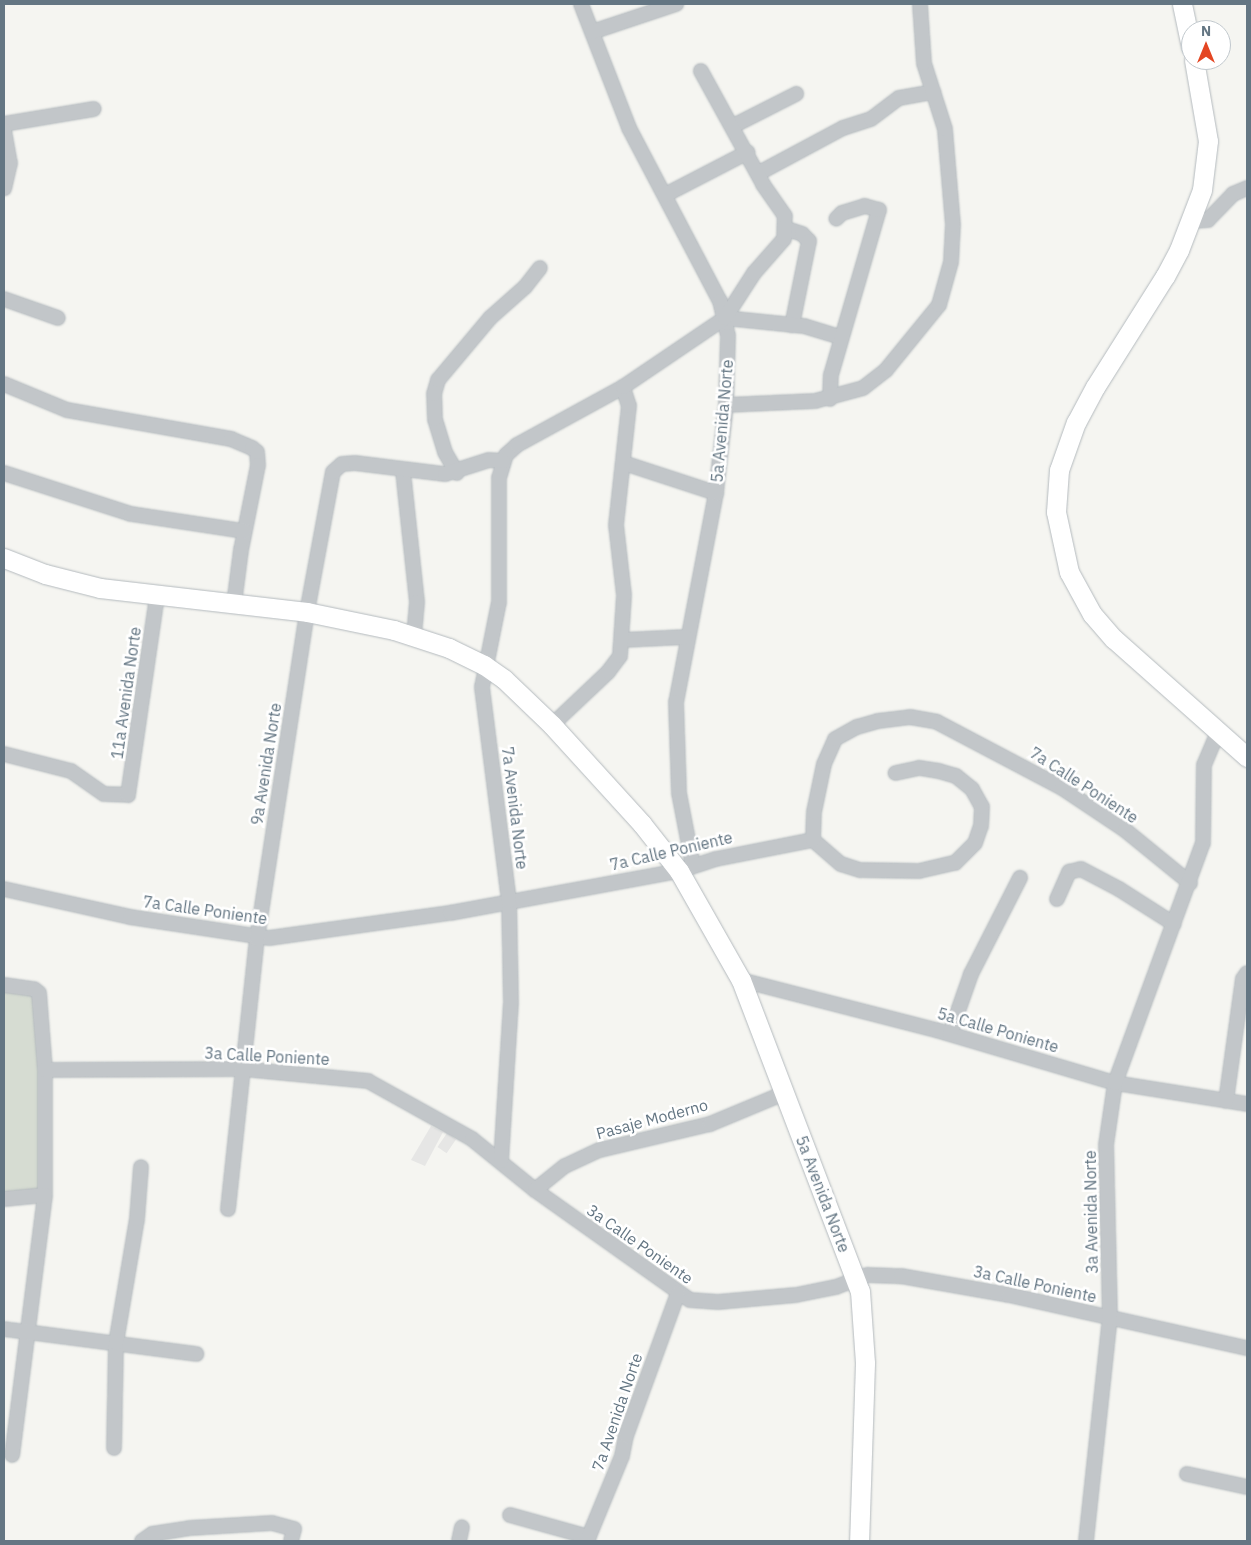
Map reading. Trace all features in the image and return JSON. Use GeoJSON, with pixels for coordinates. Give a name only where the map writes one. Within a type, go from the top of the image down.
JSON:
{"type":"FeatureCollection","features":[{"type":"Feature","properties":{"kind":"street","name":"5a Avenida Norte"},"geometry":{"type":"LineString","coordinates":[[581,4],[629,128],[708,274],[725,318],[728,336],[726,405],[716,492],[686,637],[676,702],[674,740],[686,868],[741,980],[860,1291],[865,1363],[859,1541]]}},
{"type":"Feature","properties":{"kind":"street"},"geometry":{"type":"LineString","coordinates":[[592,32],[676,4]]}},
{"type":"Feature","properties":{"kind":"street"},"geometry":{"type":"LineString","coordinates":[[726,405],[830,399],[863,388],[886,370],[929,320],[946,287],[953,225],[944,129],[924,63],[920,4]]}},
{"type":"Feature","properties":{"kind":"street"},"geometry":{"type":"LineString","coordinates":[[1182,4],[1185,20]]}},
{"type":"Feature","properties":{"kind":"street"},"geometry":{"type":"LineString","coordinates":[[1196,70],[1206,121],[1208,157],[1191,221],[1166,276],[1094,387],[1076,422],[1058,470],[1056,512],[1069,572],[1092,614],[1114,639],[1219,730],[1247,757]]}},
{"type":"Feature","properties":{"kind":"street"},"geometry":{"type":"LineString","coordinates":[[414,636],[417,602],[403,471],[457,473],[489,460],[503,461],[517,445],[622,387],[725,318],[754,273],[784,239],[787,229],[785,216],[701,71]]}},
{"type":"Feature","properties":{"kind":"street"},"geometry":{"type":"LineString","coordinates":[[759,173],[843,128],[871,119],[899,98],[933,92]]}},
{"type":"Feature","properties":{"kind":"street"},"geometry":{"type":"LineString","coordinates":[[733,126],[796,94]]}},
{"type":"Feature","properties":{"kind":"street"},"geometry":{"type":"LineString","coordinates":[[4,124],[94,109]]}},
{"type":"Feature","properties":{"kind":"street"},"geometry":{"type":"LineString","coordinates":[[4,130],[10,163],[4,188]]}},
{"type":"Feature","properties":{"kind":"street"},"geometry":{"type":"LineString","coordinates":[[665,195],[748,152]]}},
{"type":"Feature","properties":{"kind":"street"},"geometry":{"type":"LineString","coordinates":[[1191,221],[1208,220],[1233,194],[1247,188]]}},
{"type":"Feature","properties":{"kind":"street"},"geometry":{"type":"LineString","coordinates":[[830,399],[831,374],[879,210],[865,206],[842,213],[836,219]]}},
{"type":"Feature","properties":{"kind":"street"},"geometry":{"type":"LineString","coordinates":[[787,229],[802,234],[809,241],[792,325]]}},
{"type":"Feature","properties":{"kind":"street"},"geometry":{"type":"LineString","coordinates":[[457,473],[445,452],[435,419],[434,394],[438,380],[490,318],[525,287],[540,268]]}},
{"type":"Feature","properties":{"kind":"street"},"geometry":{"type":"LineString","coordinates":[[4,299],[58,318]]}},
{"type":"Feature","properties":{"kind":"street"},"geometry":{"type":"LineString","coordinates":[[725,318],[792,325],[841,337]]}},
{"type":"Feature","properties":{"kind":"street"},"geometry":{"type":"LineString","coordinates":[[4,384],[67,410],[247,444],[257,452],[258,465],[244,531],[234,604]]}},
{"type":"Feature","properties":{"kind":"street"},"geometry":{"type":"LineString","coordinates":[[552,725],[617,662],[622,640],[624,595],[616,525],[629,406],[622,387]]}},
{"type":"Feature","properties":{"kind":"street","name":"7a Avenida Norte"},"geometry":{"type":"LineString","coordinates":[[501,1161],[511,1002],[509,901],[482,687],[484,665],[498,602],[497,491],[503,461]]}},
{"type":"Feature","properties":{"kind":"street","name":"9a Avenida Norte"},"geometry":{"type":"LineString","coordinates":[[228,1210],[258,939],[307,612],[336,467],[355,463],[403,471]]}},
{"type":"Feature","properties":{"kind":"street"},"geometry":{"type":"LineString","coordinates":[[624,463],[716,492]]}},
{"type":"Feature","properties":{"kind":"street"},"geometry":{"type":"LineString","coordinates":[[4,473],[131,514],[244,531]]}},
{"type":"Feature","properties":{"kind":"street"},"geometry":{"type":"LineString","coordinates":[[4,558],[73,582],[157,596],[307,612],[414,636],[484,665],[552,725],[642,824],[686,868]]}},
{"type":"Feature","properties":{"kind":"street","name":"11a Avenida Norte"},"geometry":{"type":"LineString","coordinates":[[4,754],[71,771],[104,794],[128,795],[157,596]]}},
{"type":"Feature","properties":{"kind":"street"},"geometry":{"type":"LineString","coordinates":[[622,640],[686,637]]}},
{"type":"Feature","properties":{"kind":"street","name":"7a Calle Poniente"},"geometry":{"type":"LineString","coordinates":[[4,889],[123,916],[258,939],[450,913],[686,868],[813,840],[814,812],[824,764],[834,739],[870,723],[910,717],[937,722],[1062,788],[1125,830],[1190,883]]}},
{"type":"Feature","properties":{"kind":"street"},"geometry":{"type":"LineString","coordinates":[[1190,883],[1203,842],[1204,765],[1219,730]]}},
{"type":"Feature","properties":{"kind":"street"},"geometry":{"type":"LineString","coordinates":[[813,840],[841,864],[860,870],[920,871],[955,863],[975,842],[981,826],[982,807],[972,789],[956,776],[939,770],[920,768],[896,773]]}},
{"type":"Feature","properties":{"kind":"street"},"geometry":{"type":"LineString","coordinates":[[1057,899],[1069,872],[1074,868],[1081,869],[1119,888],[1174,924]]}},
{"type":"Feature","properties":{"kind":"street"},"geometry":{"type":"LineString","coordinates":[[950,1034],[971,974],[1020,878]]}},
{"type":"Feature","properties":{"kind":"street","name":"3a Avenida Norte"},"geometry":{"type":"LineString","coordinates":[[1086,1541],[1110,1318],[1106,1145],[1115,1082],[1190,883]]}},
{"type":"Feature","properties":{"kind":"street"},"geometry":{"type":"LineString","coordinates":[[1226,1101],[1243,979],[1247,974]]}},
{"type":"Feature","properties":{"kind":"street","name":"5a Calle Poniente"},"geometry":{"type":"LineString","coordinates":[[741,980],[950,1034],[1115,1082],[1247,1104]]}},
{"type":"Feature","properties":{"kind":"street"},"geometry":{"type":"LineString","coordinates":[[4,985],[34,989],[39,993],[45,1070],[45,1195],[26,1332],[12,1455]]}},
{"type":"Feature","properties":{"kind":"street","name":"3a Calle Poniente"},"geometry":{"type":"LineString","coordinates":[[45,1070],[243,1069],[368,1080],[472,1139],[535,1190],[678,1294],[704,1302],[796,1295],[836,1287],[868,1275],[901,1276],[1247,1348]]}},
{"type":"Feature","properties":{"kind":"street","name":"Pasaje Moderno"},"geometry":{"type":"LineString","coordinates":[[535,1190],[565,1166],[600,1150],[710,1124],[785,1093]]}},
{"type":"Feature","properties":{"kind":"street"},"geometry":{"type":"LineString","coordinates":[[114,1448],[116,1343],[137,1219],[141,1167]]}},
{"type":"Feature","properties":{"kind":"street"},"geometry":{"type":"LineString","coordinates":[[4,1199],[45,1195]]}},
{"type":"Feature","properties":{"kind":"street","name":"7a Avenida Norte"},"geometry":{"type":"LineString","coordinates":[[588,1539],[622,1456],[626,1436],[678,1294]]}},
{"type":"Feature","properties":{"kind":"street"},"geometry":{"type":"LineString","coordinates":[[4,1329],[196,1354]]}},
{"type":"Feature","properties":{"kind":"street"},"geometry":{"type":"LineString","coordinates":[[1187,1474],[1247,1487]]}},
{"type":"Feature","properties":{"kind":"street"},"geometry":{"type":"LineString","coordinates":[[510,1515],[588,1539]]}},
{"type":"Feature","properties":{"kind":"street"},"geometry":{"type":"LineString","coordinates":[[142,1541],[152,1534],[190,1528],[272,1523],[294,1530],[291,1541]]}},
{"type":"Feature","properties":{"kind":"street"},"geometry":{"type":"LineString","coordinates":[[460,1541],[462,1527]]}},
{"type":"Feature","properties":{"kind":"shaded area"},"geometry":{"type":"Polygon","coordinates":[[[4,985],[39,993],[43,1192],[4,1196],[4,985]]]}},
{"type":"Feature","properties":{"kind":"shaded area"},"geometry":{"type":"Polygon","coordinates":[[[431,1126],[443,1132],[425,1166],[411,1160],[431,1126]]]}},
{"type":"Feature","properties":{"kind":"shaded area"},"geometry":{"type":"Polygon","coordinates":[[[447,1133],[456,1139],[447,1153],[437,1147],[447,1133]]]}}]}
